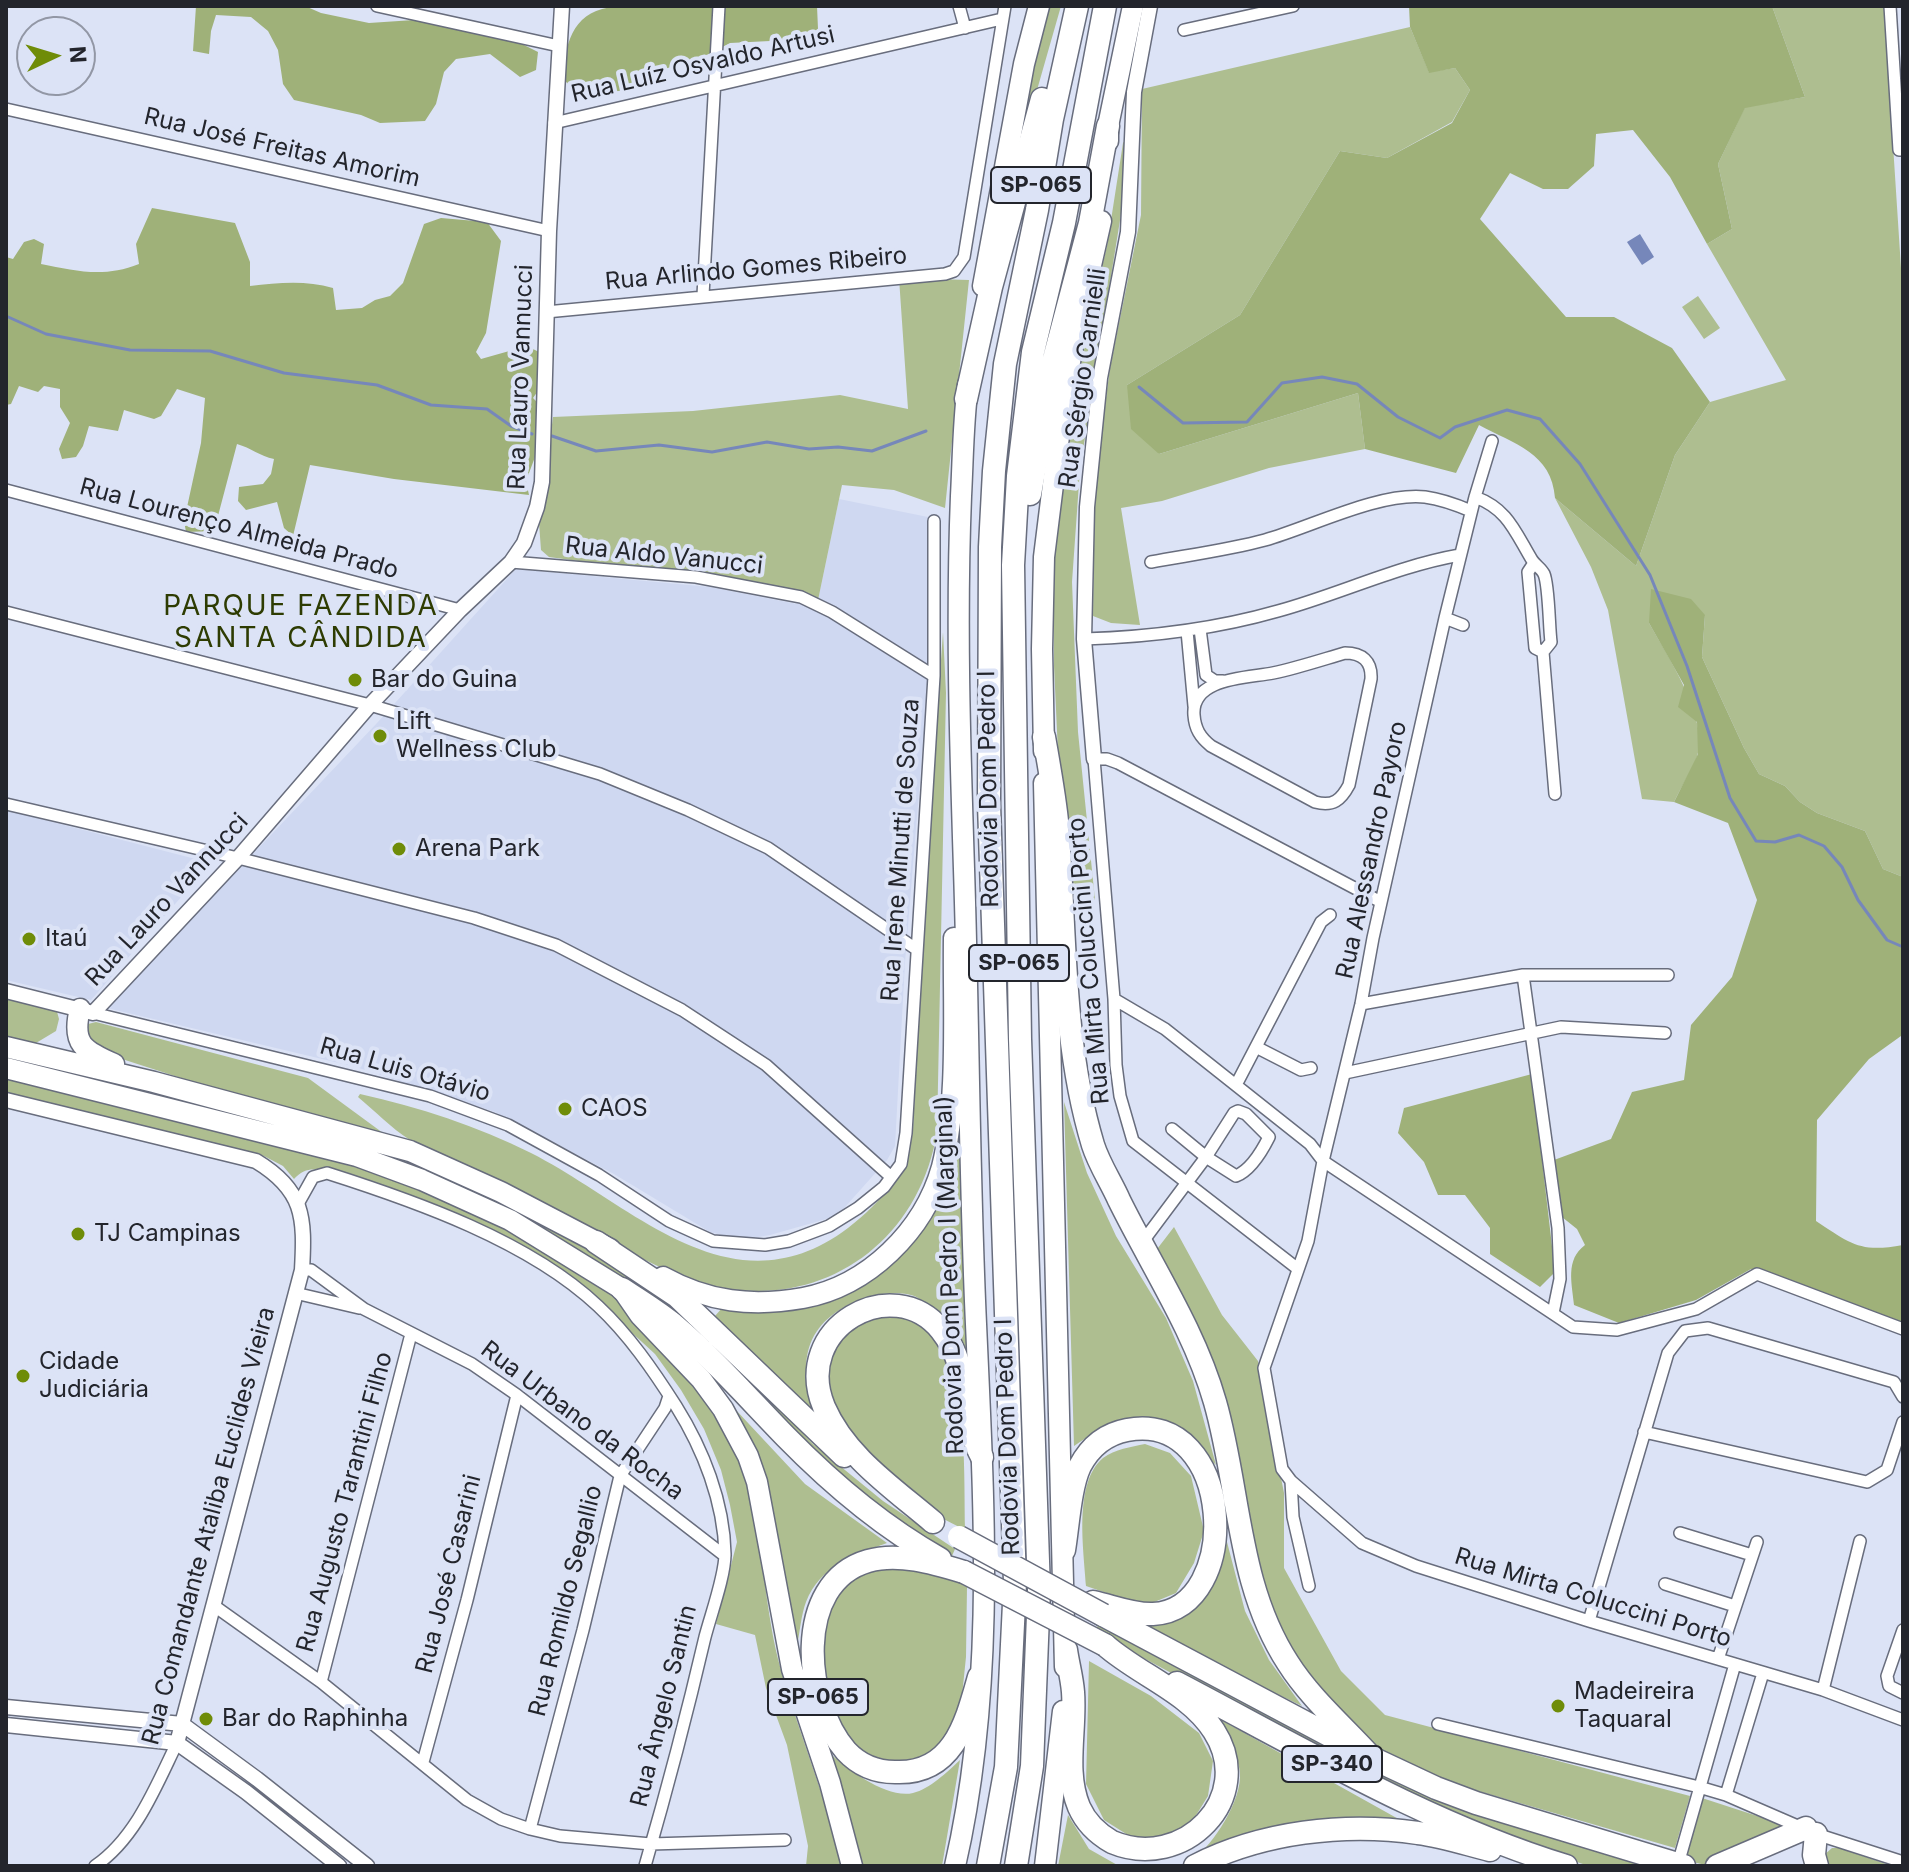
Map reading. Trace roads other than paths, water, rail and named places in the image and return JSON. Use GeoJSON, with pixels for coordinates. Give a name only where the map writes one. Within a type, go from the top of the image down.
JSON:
{"type":"FeatureCollection","features":[{"type":"Feature","properties":{"kind":"highway"},"geometry":{"type":"LineString","coordinates":[[6,1047],[154,1082],[410,1151],[512,1198],[698,1295],[727,1301],[763,1303],[821,1294],[879,1263],[902,1240],[928,1202],[941,1168],[951,1097],[954,926],[952,787],[966,399],[999,188],[1039,6]]}},
{"type":"Feature","properties":{"kind":"highway"},"geometry":{"type":"LineString","coordinates":[[966,399],[991,287],[1070,6]]}},
{"type":"Feature","properties":{"kind":"highway","name":"Rodovia Dom Pedro I"},"geometry":{"type":"LineString","coordinates":[[988,1866],[1006,1767],[1015,1583],[989,804],[991,516],[1005,364],[1077,6]]}},
{"type":"Feature","properties":{"kind":"highway","name":"Rodovia Dom Pedro I"},"geometry":{"type":"LineString","coordinates":[[1016,1866],[1032,1766],[1039,1590],[1020,1039],[1012,617],[1018,476],[1033,352],[1064,223],[1105,6]]}},
{"type":"Feature","properties":{"kind":"highway","name":"SP-065"},"geometry":{"type":"LineString","coordinates":[[1045,1866],[1063,1719],[1066,1650],[1044,851],[1044,557],[1064,396],[1101,218],[1109,149],[1108,126],[1133,6]]}},
{"type":"Feature","properties":{"kind":"highway"},"geometry":{"type":"LineString","coordinates":[[1012,617],[1055,355],[1088,235],[1108,126]]}},
{"type":"Feature","properties":{"kind":"highway","name":"Rodovia Dom Pedro I (Marginal)"},"geometry":{"type":"LineString","coordinates":[[955,1866],[973,1769],[983,1600],[982,1457],[958,682]]}},
{"type":"Feature","properties":{"kind":"highway"},"geometry":{"type":"LineString","coordinates":[[1044,737],[1057,820],[1068,1023],[1077,1083],[1094,1149],[1185,1324],[1215,1401],[1245,1553],[1271,1633],[1304,1684],[1372,1758]]}},
{"type":"Feature","properties":{"kind":"highway"},"geometry":{"type":"LineString","coordinates":[[87,1011],[76,1030],[80,1042],[91,1054],[154,1082]]}},
{"type":"Feature","properties":{"kind":"highway"},"geometry":{"type":"LineString","coordinates":[[6,1068],[357,1156],[399,1171],[510,1220],[622,1289],[670,1322],[703,1350],[784,1435],[843,1491],[917,1546],[1105,1645],[1125,1663],[1190,1705],[1214,1730],[1223,1748],[1227,1783],[1218,1812],[1200,1835],[1178,1848],[1150,1853],[1117,1845],[1100,1835],[1089,1823],[1079,1807],[1073,1786],[1073,1693],[1066,1650]]}},
{"type":"Feature","properties":{"kind":"highway"},"geometry":{"type":"LineString","coordinates":[[596,1242],[677,1296],[864,1474],[933,1522],[1069,1596],[1137,1613],[1154,1614],[1168,1611],[1197,1590],[1207,1574],[1215,1536],[1211,1493],[1199,1461],[1173,1436],[1156,1430],[1139,1428],[1118,1432],[1103,1440],[1088,1453],[1078,1469],[1064,1550]]}},
{"type":"Feature","properties":{"kind":"highway"},"geometry":{"type":"LineString","coordinates":[[622,1289],[640,1315],[701,1379],[748,1456],[757,1482],[792,1669],[837,1806],[852,1866]]}},
{"type":"Feature","properties":{"kind":"highway"},"geometry":{"type":"LineString","coordinates":[[933,1522],[866,1465],[841,1437],[826,1410],[817,1378],[818,1360],[834,1330],[865,1310],[884,1307],[909,1309],[931,1320],[950,1343],[960,1366],[974,1443],[982,1457]]}},
{"type":"Feature","properties":{"kind":"highway","name":"SP-065"},"geometry":{"type":"LineString","coordinates":[[964,1572],[889,1557],[857,1565],[842,1575],[829,1591],[814,1628],[812,1650],[816,1687],[822,1711],[848,1753],[881,1772],[914,1772],[931,1766],[960,1735],[979,1677]]}},
{"type":"Feature","properties":{"kind":"highway","name":"SP-340"},"geometry":{"type":"LineString","coordinates":[[1069,1596],[1372,1758],[1476,1803],[1681,1865]]}},
{"type":"Feature","properties":{"kind":"highway","name":"SP-340"},"geometry":{"type":"LineString","coordinates":[[1105,1645],[1380,1790],[1491,1838],[1566,1866]]}},
{"type":"Feature","properties":{"kind":"highway"},"geometry":{"type":"LineString","coordinates":[[1195,1866],[1260,1842],[1353,1829],[1434,1835],[1550,1866]]}},
{"type":"Feature","properties":{"kind":"highway"},"geometry":{"type":"LineString","coordinates":[[1717,1866],[1811,1831],[1817,1866]]}},
{"type":"Feature","properties":{"kind":"street"},"geometry":{"type":"LineString","coordinates":[[377,6],[559,46]]}},
{"type":"Feature","properties":{"kind":"street","name":"Rua Lauro Vannucci"},"geometry":{"type":"LineString","coordinates":[[87,1011],[238,858],[370,705],[460,610],[511,562],[527,534],[542,482],[549,231],[562,6]]}},
{"type":"Feature","properties":{"kind":"street"},"geometry":{"type":"LineString","coordinates":[[703,295],[719,6]]}},
{"type":"Feature","properties":{"kind":"street"},"geometry":{"type":"LineString","coordinates":[[959,6],[965,28]]}},
{"type":"Feature","properties":{"kind":"street"},"geometry":{"type":"LineString","coordinates":[[1002,19],[1005,6]]}},
{"type":"Feature","properties":{"kind":"street","name":"Rua Sérgio Carnielli"},"geometry":{"type":"LineString","coordinates":[[1094,759],[1084,639],[1087,507],[1100,378],[1128,232],[1134,92],[1150,6]]}},
{"type":"Feature","properties":{"kind":"street"},"geometry":{"type":"LineString","coordinates":[[1184,30],[1293,6]]}},
{"type":"Feature","properties":{"kind":"street"},"geometry":{"type":"LineString","coordinates":[[1890,6],[1901,150]]}},
{"type":"Feature","properties":{"kind":"street","name":"Rua Luíz Osvaldo Artusi"},"geometry":{"type":"LineString","coordinates":[[554,123],[1002,19]]}},
{"type":"Feature","properties":{"kind":"street","name":"Rua Arlindo Gomes Ribeiro"},"geometry":{"type":"LineString","coordinates":[[546,312],[954,271],[964,257],[1002,19]]}},
{"type":"Feature","properties":{"kind":"street","name":"Rua José Freitas Amorim"},"geometry":{"type":"LineString","coordinates":[[6,109],[549,231]]}},
{"type":"Feature","properties":{"kind":"street","name":"Rua Alessandro Payoro"},"geometry":{"type":"LineString","coordinates":[[1291,1481],[1280,1462],[1264,1373],[1308,1241],[1323,1161],[1361,1004],[1445,618],[1492,441]]}},
{"type":"Feature","properties":{"kind":"street","name":"Rua Lourenço Almeida Prado"},"geometry":{"type":"LineString","coordinates":[[6,490],[460,610]]}},
{"type":"Feature","properties":{"kind":"street"},"geometry":{"type":"LineString","coordinates":[[1151,562],[1257,542],[1301,530],[1367,505],[1400,498],[1427,497],[1471,511]]}},
{"type":"Feature","properties":{"kind":"street"},"geometry":{"type":"LineString","coordinates":[[1475,497],[1500,510],[1519,535],[1534,563],[1528,572],[1535,648],[1543,652],[1555,794]]}},
{"type":"Feature","properties":{"kind":"street","name":"Rua Irene Minutti de Souza"},"geometry":{"type":"LineString","coordinates":[[890,1176],[901,1164],[906,1133],[934,676],[934,521]]}},
{"type":"Feature","properties":{"kind":"street"},"geometry":{"type":"LineString","coordinates":[[1084,639],[1194,630],[1278,611],[1372,581],[1406,566],[1460,555]]}},
{"type":"Feature","properties":{"kind":"street","name":"Rua Aldo Vanucci"},"geometry":{"type":"LineString","coordinates":[[511,562],[696,577],[801,597],[832,612],[934,676]]}},
{"type":"Feature","properties":{"kind":"street"},"geometry":{"type":"LineString","coordinates":[[6,612],[370,705],[600,774],[688,810],[768,848],[916,949]]}},
{"type":"Feature","properties":{"kind":"street"},"geometry":{"type":"LineString","coordinates":[[1445,618],[1463,625]]}},
{"type":"Feature","properties":{"kind":"street"},"geometry":{"type":"LineString","coordinates":[[1194,630],[1206,675],[1215,681],[1274,673],[1345,653],[1365,659],[1370,665],[1371,679],[1349,785],[1340,799],[1333,803],[1315,802],[1201,738],[1194,708],[1194,630]]}},
{"type":"Feature","properties":{"kind":"street"},"geometry":{"type":"LineString","coordinates":[[1194,708],[1202,693],[1224,681]]}},
{"type":"Feature","properties":{"kind":"street"},"geometry":{"type":"LineString","coordinates":[[1094,759],[1118,763],[1381,902]]}},
{"type":"Feature","properties":{"kind":"street","name":"Rua Mirta Coluccini Porto"},"geometry":{"type":"LineString","coordinates":[[1094,759],[1120,1096],[1133,1141],[1298,1269]]}},
{"type":"Feature","properties":{"kind":"street"},"geometry":{"type":"LineString","coordinates":[[6,804],[238,858],[474,918],[556,945],[682,1010],[766,1065],[890,1176]]}},
{"type":"Feature","properties":{"kind":"street"},"geometry":{"type":"LineString","coordinates":[[1236,1085],[1321,922],[1330,915]]}},
{"type":"Feature","properties":{"kind":"street"},"geometry":{"type":"LineString","coordinates":[[1523,975],[1558,1228],[1560,1279],[1553,1313]]}},
{"type":"Feature","properties":{"kind":"street"},"geometry":{"type":"LineString","coordinates":[[1361,1004],[1523,975],[1668,975]]}},
{"type":"Feature","properties":{"kind":"street","name":"Rua Luis Otávio"},"geometry":{"type":"LineString","coordinates":[[6,991],[430,1096],[508,1125],[599,1175],[669,1221],[713,1241],[765,1245],[789,1241],[829,1226],[858,1208],[884,1187],[890,1176]]}},
{"type":"Feature","properties":{"kind":"street"},"geometry":{"type":"LineString","coordinates":[[1114,999],[1165,1029],[1310,1144],[1323,1161],[1573,1327],[1617,1330],[1696,1309],[1757,1274],[1903,1329]]}},
{"type":"Feature","properties":{"kind":"street"},"geometry":{"type":"LineString","coordinates":[[1345,1073],[1561,1027],[1665,1033]]}},
{"type":"Feature","properties":{"kind":"street"},"geometry":{"type":"LineString","coordinates":[[1256,1047],[1301,1070],[1311,1068]]}},
{"type":"Feature","properties":{"kind":"street"},"geometry":{"type":"LineString","coordinates":[[6,1100],[256,1161],[274,1172],[299,1202],[313,1177],[327,1173],[413,1202],[511,1248],[556,1274],[596,1304],[640,1351],[693,1433],[718,1500],[725,1556]]}},
{"type":"Feature","properties":{"kind":"street"},"geometry":{"type":"LineString","coordinates":[[1141,1244],[1206,1157],[1234,1113],[1246,1114],[1269,1137],[1242,1175],[1236,1176],[1206,1157],[1172,1129]]}},
{"type":"Feature","properties":{"kind":"street","name":"Rua Comandante Ataliba Euclides Vieira"},"geometry":{"type":"LineString","coordinates":[[95,1866],[127,1834],[148,1803],[177,1743],[302,1270],[304,1242],[299,1202]]}},
{"type":"Feature","properties":{"kind":"street","name":"Rua Urbano da Rocha"},"geometry":{"type":"LineString","coordinates":[[302,1270],[311,1270],[364,1309],[472,1364],[517,1395],[725,1556]]}},
{"type":"Feature","properties":{"kind":"street","name":"Rua Urbano da Rocha"},"geometry":{"type":"LineString","coordinates":[[295,1293],[364,1309]]}},
{"type":"Feature","properties":{"kind":"street"},"geometry":{"type":"LineString","coordinates":[[1589,1621],[1668,1353],[1685,1331],[1708,1328],[1894,1382],[1903,1397]]}},
{"type":"Feature","properties":{"kind":"street","name":"Rua Augusto Tarantini Filho"},"geometry":{"type":"LineString","coordinates":[[321,1682],[411,1334]]}},
{"type":"Feature","properties":{"kind":"street","name":"Rua José Casarini"},"geometry":{"type":"LineString","coordinates":[[423,1762],[467,1600],[517,1395]]}},
{"type":"Feature","properties":{"kind":"street","name":"Rua Romildo Segallio"},"geometry":{"type":"LineString","coordinates":[[530,1829],[620,1476],[665,1408],[669,1396]]}},
{"type":"Feature","properties":{"kind":"street"},"geometry":{"type":"LineString","coordinates":[[1644,1432],[1867,1482],[1887,1470],[1903,1422]]}},
{"type":"Feature","properties":{"kind":"street"},"geometry":{"type":"LineString","coordinates":[[1291,1481],[1293,1517],[1309,1586]]}},
{"type":"Feature","properties":{"kind":"street","name":"Rua Mirta Coluccini Porto"},"geometry":{"type":"LineString","coordinates":[[1291,1481],[1362,1543],[1416,1566],[1823,1690],[1903,1720]]}},
{"type":"Feature","properties":{"kind":"street"},"geometry":{"type":"LineString","coordinates":[[1680,1533],[1752,1555]]}},
{"type":"Feature","properties":{"kind":"street"},"geometry":{"type":"LineString","coordinates":[[1823,1690],[1860,1541]]}},
{"type":"Feature","properties":{"kind":"street"},"geometry":{"type":"LineString","coordinates":[[1718,1659],[1757,1542]]}},
{"type":"Feature","properties":{"kind":"street","name":"Rua Ângelo Santin"},"geometry":{"type":"LineString","coordinates":[[645,1866],[684,1725],[725,1556]]}},
{"type":"Feature","properties":{"kind":"street"},"geometry":{"type":"LineString","coordinates":[[1665,1584],[1735,1606]]}},
{"type":"Feature","properties":{"kind":"street"},"geometry":{"type":"LineString","coordinates":[[213,1605],[321,1682],[467,1800],[501,1819],[560,1836],[651,1844],[785,1840]]}},
{"type":"Feature","properties":{"kind":"street"},"geometry":{"type":"LineString","coordinates":[[1903,1630],[1887,1676],[1889,1686],[1903,1693]]}},
{"type":"Feature","properties":{"kind":"street"},"geometry":{"type":"LineString","coordinates":[[1681,1865],[1699,1787],[1735,1664]]}},
{"type":"Feature","properties":{"kind":"street"},"geometry":{"type":"LineString","coordinates":[[1726,1795],[1763,1673]]}},
{"type":"Feature","properties":{"kind":"street"},"geometry":{"type":"LineString","coordinates":[[6,1707],[182,1724],[367,1866]]}},
{"type":"Feature","properties":{"kind":"street"},"geometry":{"type":"LineString","coordinates":[[1438,1724],[1726,1795],[1811,1831],[1903,1862]]}},
{"type":"Feature","properties":{"kind":"street"},"geometry":{"type":"LineString","coordinates":[[6,1725],[177,1743],[246,1792],[339,1866]]}},
{"type":"Feature","properties":{"kind":"water"},"geometry":{"type":"Polygon","coordinates":[[[1640,234],[1654,257],[1642,265],[1627,242],[1640,234]]]}},
{"type":"Feature","properties":{"kind":"waterway"},"geometry":{"type":"LineString","coordinates":[[6,316],[46,334],[130,350],[210,351],[284,373],[377,385],[431,405],[487,409],[511,426],[532,434]]}},
{"type":"Feature","properties":{"kind":"waterway"},"geometry":{"type":"LineString","coordinates":[[1139,387],[1183,423],[1247,422],[1282,383],[1322,377],[1357,384],[1398,417],[1440,438],[1455,427],[1507,410],[1540,419],[1580,464],[1650,575],[1687,666],[1730,798],[1756,841],[1775,842],[1799,835],[1824,846],[1842,867],[1858,900],[1887,940],[1903,947]]}},
{"type":"Feature","properties":{"kind":"waterway"},"geometry":{"type":"LineString","coordinates":[[552,436],[596,451],[659,445],[712,452],[767,442],[809,449],[838,447],[872,451],[926,431]]}},
{"type":"Feature","properties":{"kind":"place","name":"Bar do Guina"},"geometry":{"type":"Point","coordinates":[355,680]}},
{"type":"Feature","properties":{"kind":"place","name":"Lift Wellness Club"},"geometry":{"type":"Point","coordinates":[380,736]}},
{"type":"Feature","properties":{"kind":"place","name":"Arena Park"},"geometry":{"type":"Point","coordinates":[399,849]}},
{"type":"Feature","properties":{"kind":"place","name":"Itaú"},"geometry":{"type":"Point","coordinates":[29,939]}},
{"type":"Feature","properties":{"kind":"place","name":"CAOS"},"geometry":{"type":"Point","coordinates":[565,1109]}},
{"type":"Feature","properties":{"kind":"place","name":"TJ Campinas"},"geometry":{"type":"Point","coordinates":[78,1234]}},
{"type":"Feature","properties":{"kind":"place","name":"Cidade Judiciária"},"geometry":{"type":"Point","coordinates":[23,1376]}},
{"type":"Feature","properties":{"kind":"place","name":"Madeireira Taquaral"},"geometry":{"type":"Point","coordinates":[1558,1706]}},
{"type":"Feature","properties":{"kind":"place","name":"Bar do Raphinha"},"geometry":{"type":"Point","coordinates":[206,1719]}},
{"type":"Feature","properties":{"kind":"district","name":"PARQUE FAZENDA SANTA CÂNDIDA"},"geometry":{"type":"Point","coordinates":[301,623]}}]}
